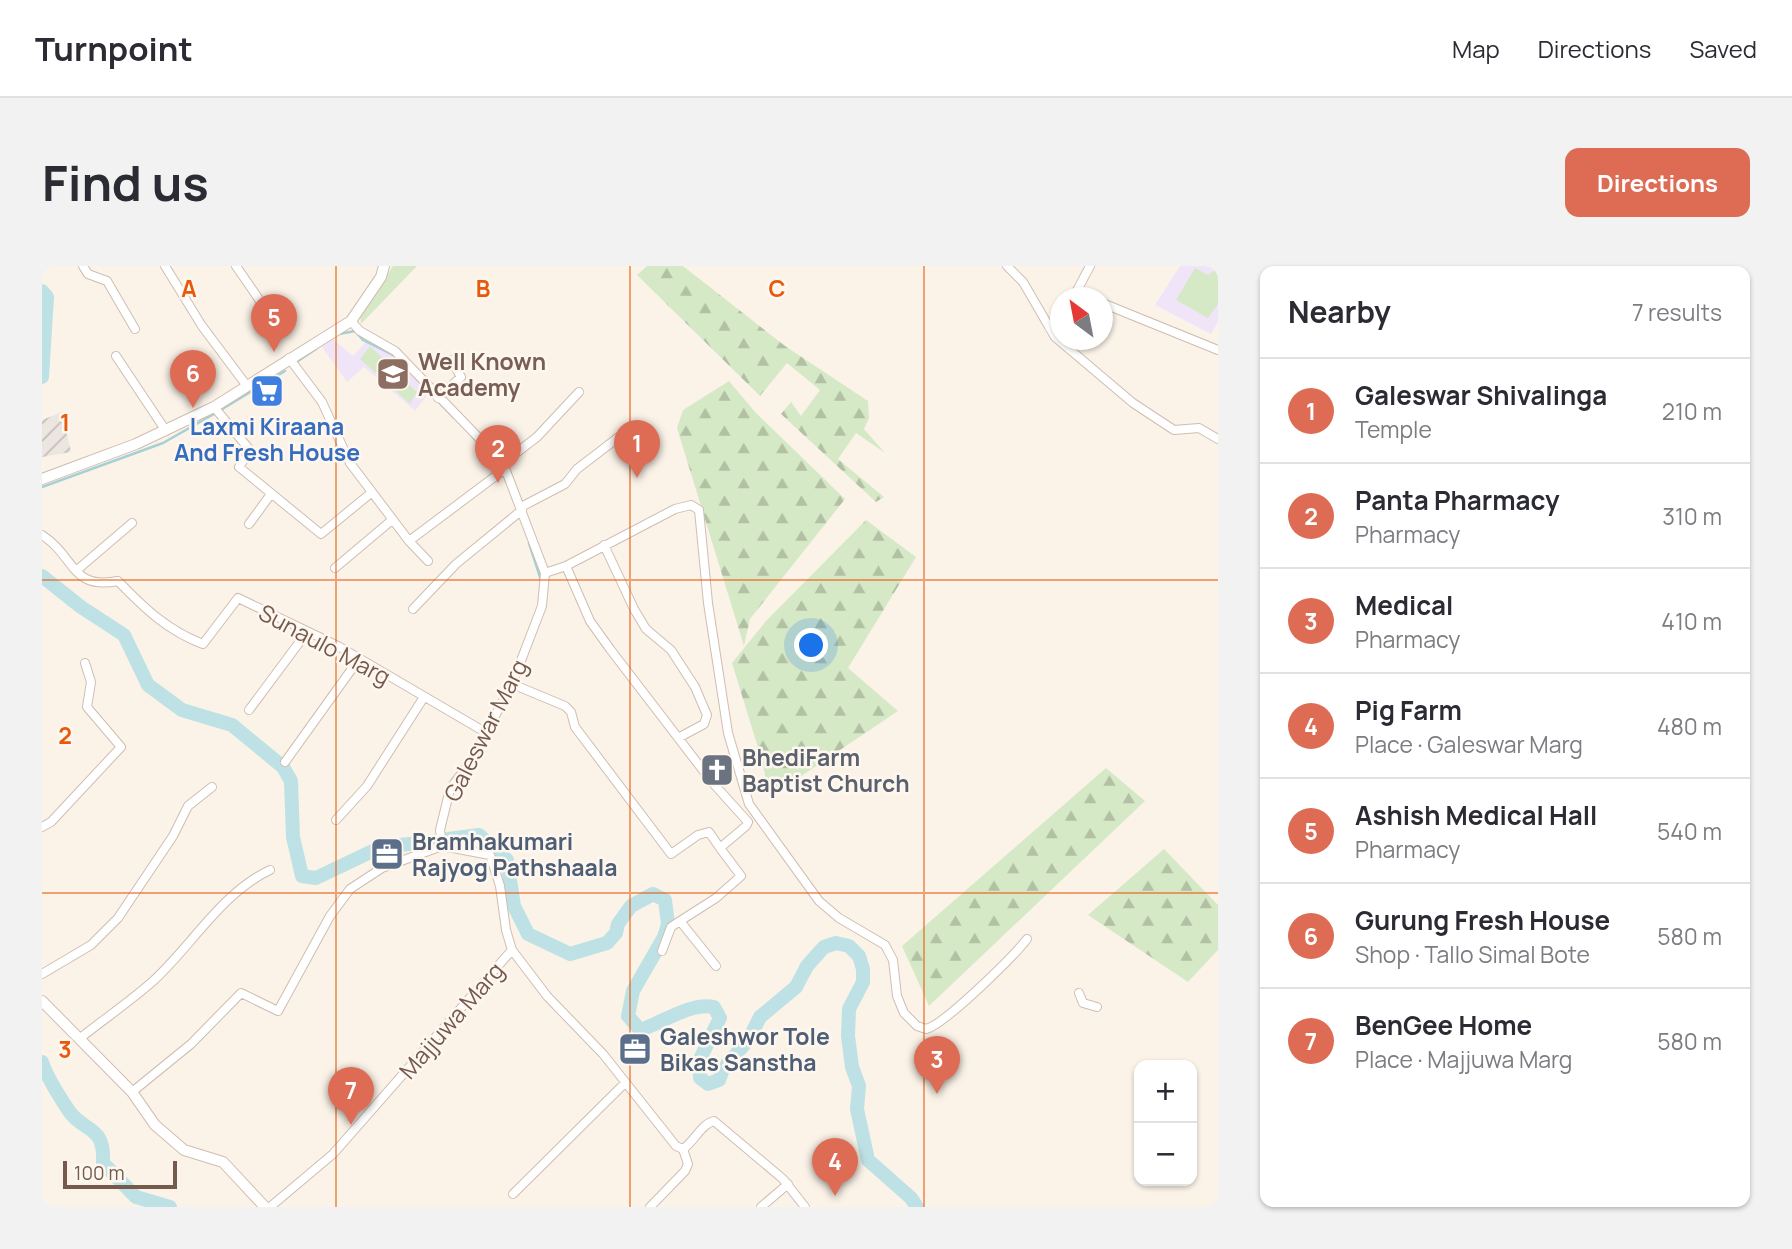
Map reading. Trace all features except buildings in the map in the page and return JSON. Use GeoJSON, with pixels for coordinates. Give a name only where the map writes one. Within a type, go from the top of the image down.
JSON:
{"type":"FeatureCollection","features":[{"type":"Feature","properties":{"kind":"main road"},"geometry":{"type":"LineString","coordinates":[[42,479],[166,431],[214,407],[351,321],[381,277],[384,266]]}},
{"type":"Feature","properties":{"kind":"main road"},"geometry":{"type":"LineString","coordinates":[[42,1001],[132,1093],[155,1125],[184,1150],[223,1162],[268,1207]]}},
{"type":"Feature","properties":{"kind":"street"},"geometry":{"type":"LineString","coordinates":[[83,266],[88,274],[107,281],[135,329]]}},
{"type":"Feature","properties":{"kind":"street"},"geometry":{"type":"LineString","coordinates":[[165,266],[202,326],[247,386]]}},
{"type":"Feature","properties":{"kind":"street"},"geometry":{"type":"LineString","coordinates":[[236,266],[278,327]]}},
{"type":"Feature","properties":{"kind":"street"},"geometry":{"type":"LineString","coordinates":[[1007,266],[1023,282],[1050,329]]}},
{"type":"Feature","properties":{"kind":"street"},"geometry":{"type":"LineString","coordinates":[[1079,287],[1090,266]]}},
{"type":"Feature","properties":{"kind":"street"},"geometry":{"type":"LineString","coordinates":[[1113,308],[1218,351]]}},
{"type":"Feature","properties":{"kind":"street","name":"Galeswar Marg"},"geometry":{"type":"LineString","coordinates":[[351,321],[360,331],[395,351],[504,466],[545,573],[542,606],[512,684],[470,763],[450,789],[440,830],[442,846]]}},
{"type":"Feature","properties":{"kind":"street"},"geometry":{"type":"LineString","coordinates":[[1070,350],[1133,403],[1174,430],[1199,428],[1218,439]]}},
{"type":"Feature","properties":{"kind":"street"},"geometry":{"type":"LineString","coordinates":[[116,356],[166,431]]}},
{"type":"Feature","properties":{"kind":"street"},"geometry":{"type":"LineString","coordinates":[[289,358],[322,402],[350,463],[392,520],[428,561]]}},
{"type":"Feature","properties":{"kind":"street"},"geometry":{"type":"LineString","coordinates":[[438,398],[461,377],[451,360]]}},
{"type":"Feature","properties":{"kind":"street"},"geometry":{"type":"LineString","coordinates":[[409,541],[504,466],[537,437],[579,392]]}},
{"type":"Feature","properties":{"kind":"street"},"geometry":{"type":"LineString","coordinates":[[214,407],[250,450],[239,467],[321,534],[371,493]]}},
{"type":"Feature","properties":{"kind":"street"},"geometry":{"type":"LineString","coordinates":[[413,609],[456,564],[521,509],[565,484],[577,469],[624,433]]}},
{"type":"Feature","properties":{"kind":"street"},"geometry":{"type":"LineString","coordinates":[[249,524],[271,494]]}},
{"type":"Feature","properties":{"kind":"street"},"geometry":{"type":"LineString","coordinates":[[545,573],[566,566],[675,509],[691,505],[699,510],[708,603],[728,733],[749,804],[755,816],[825,907],[886,945],[893,960],[900,1004],[908,1019],[926,1029],[942,1023],[982,982],[1010,960],[1027,939]]}},
{"type":"Feature","properties":{"kind":"street"},"geometry":{"type":"LineString","coordinates":[[335,568],[392,520]]}},
{"type":"Feature","properties":{"kind":"street"},"geometry":{"type":"LineString","coordinates":[[77,570],[132,523]]}},
{"type":"Feature","properties":{"kind":"street","name":"Sunaulo Marg"},"geometry":{"type":"LineString","coordinates":[[42,535],[94,584],[118,581],[169,628],[203,644],[238,598],[359,659],[485,732]]}},
{"type":"Feature","properties":{"kind":"street"},"geometry":{"type":"LineString","coordinates":[[604,545],[634,609],[646,629],[671,650],[695,687],[706,715],[704,724],[678,738]]}},
{"type":"Feature","properties":{"kind":"street"},"geometry":{"type":"LineString","coordinates":[[566,566],[597,631],[712,782],[748,822],[720,848]]}},
{"type":"Feature","properties":{"kind":"street"},"geometry":{"type":"LineString","coordinates":[[249,710],[307,632]]}},
{"type":"Feature","properties":{"kind":"street"},"geometry":{"type":"LineString","coordinates":[[285,762],[359,659]]}},
{"type":"Feature","properties":{"kind":"street"},"geometry":{"type":"LineString","coordinates":[[42,827],[51,822],[121,747],[87,707],[91,682],[85,663]]}},
{"type":"Feature","properties":{"kind":"street"},"geometry":{"type":"LineString","coordinates":[[512,684],[552,700],[571,712],[582,736],[671,854],[698,835],[709,832],[741,876],[716,898],[671,927],[662,951]]}},
{"type":"Feature","properties":{"kind":"street"},"geometry":{"type":"LineString","coordinates":[[336,820],[366,786],[424,697]]}},
{"type":"Feature","properties":{"kind":"street"},"geometry":{"type":"LineString","coordinates":[[42,974],[91,944],[118,918],[173,836],[188,806],[212,787]]}},
{"type":"Feature","properties":{"kind":"street"},"geometry":{"type":"LineString","coordinates":[[132,1093],[191,1044],[241,993],[278,1011],[330,916],[350,889],[382,868],[442,846],[490,855],[500,887],[506,930],[512,950],[547,996],[603,1054],[676,1146],[683,1149],[688,1164],[685,1171],[650,1207]]}},
{"type":"Feature","properties":{"kind":"street"},"geometry":{"type":"LineString","coordinates":[[79,1039],[153,981],[200,929],[256,877],[270,870]]}},
{"type":"Feature","properties":{"kind":"street"},"geometry":{"type":"LineString","coordinates":[[680,921],[716,966]]}},
{"type":"Feature","properties":{"kind":"street","name":"Majjuwa Marg"},"geometry":{"type":"LineString","coordinates":[[268,1207],[333,1154],[512,950]]}},
{"type":"Feature","properties":{"kind":"street"},"geometry":{"type":"LineString","coordinates":[[1079,993],[1083,1003],[1097,1007]]}},
{"type":"Feature","properties":{"kind":"street"},"geometry":{"type":"LineString","coordinates":[[513,1194],[625,1083]]}},
{"type":"Feature","properties":{"kind":"street"},"geometry":{"type":"LineString","coordinates":[[683,1149],[708,1123],[714,1121],[788,1184],[805,1207]]}},
{"type":"Feature","properties":{"kind":"street"},"geometry":{"type":"LineString","coordinates":[[761,1207],[788,1184]]}},
{"type":"Feature","properties":{"kind":"shaded area"},"geometry":{"type":"Polygon","coordinates":[[[1180,266],[1218,266],[1218,322],[1211,334],[1155,305],[1180,266]]]}},
{"type":"Feature","properties":{"kind":"shaded area","name":"Well Known Academy"},"geometry":{"type":"Polygon","coordinates":[[[333,339],[353,356],[366,342],[397,357],[428,394],[415,411],[364,367],[347,382],[322,347],[333,339]]]}},
{"type":"Feature","properties":{"kind":"shaded area"},"geometry":{"type":"Polygon","coordinates":[[[62,412],[71,452],[42,457],[42,420],[62,412]]]}},
{"type":"Feature","properties":{"kind":"green space"},"geometry":{"type":"Polygon","coordinates":[[[393,266],[417,266],[361,324],[360,315],[393,266]]]}},
{"type":"Feature","properties":{"kind":"green space"},"geometry":{"type":"Polygon","coordinates":[[[647,266],[683,266],[785,346],[868,401],[869,418],[864,429],[885,453],[856,433],[838,459],[884,497],[876,502],[781,414],[791,402],[801,416],[820,390],[787,363],[760,396],[637,275],[647,266]]]}},
{"type":"Feature","properties":{"kind":"green space"},"geometry":{"type":"Polygon","coordinates":[[[1195,268],[1208,275],[1218,268],[1218,304],[1208,318],[1176,300],[1195,268]]]}},
{"type":"Feature","properties":{"kind":"green space"},"geometry":{"type":"Polygon","coordinates":[[[370,346],[417,392],[410,404],[360,359],[370,346]]]}},
{"type":"Feature","properties":{"kind":"green space"},"geometry":{"type":"Polygon","coordinates":[[[729,381],[756,413],[845,499],[750,619],[744,646],[677,428],[683,410],[729,381]]]}},
{"type":"Feature","properties":{"kind":"green space"},"geometry":{"type":"Polygon","coordinates":[[[866,520],[916,557],[848,668],[898,711],[779,791],[767,787],[763,764],[732,663],[766,621],[866,520]]]}},
{"type":"Feature","properties":{"kind":"green space"},"geometry":{"type":"Polygon","coordinates":[[[1106,768],[1145,801],[929,1006],[902,946],[1106,768]]]}},
{"type":"Feature","properties":{"kind":"green space"},"geometry":{"type":"Polygon","coordinates":[[[1164,849],[1218,905],[1218,950],[1188,982],[1088,915],[1164,849]]]}},
{"type":"Feature","properties":{"kind":"waterway"},"geometry":{"type":"LineString","coordinates":[[42,291],[47,297],[42,377]]}},
{"type":"Feature","properties":{"kind":"waterway"},"geometry":{"type":"LineString","coordinates":[[339,334],[355,331],[363,340],[397,357]]}},
{"type":"Feature","properties":{"kind":"waterway"},"geometry":{"type":"LineString","coordinates":[[298,361],[316,349]]}},
{"type":"Feature","properties":{"kind":"waterway"},"geometry":{"type":"LineString","coordinates":[[219,411],[285,371]]}},
{"type":"Feature","properties":{"kind":"waterway"},"geometry":{"type":"LineString","coordinates":[[413,375],[454,418]]}},
{"type":"Feature","properties":{"kind":"waterway"},"geometry":{"type":"LineString","coordinates":[[42,487],[163,443],[214,414]]}},
{"type":"Feature","properties":{"kind":"waterway"},"geometry":{"type":"LineString","coordinates":[[529,543],[541,580]]}},
{"type":"Feature","properties":{"kind":"waterway"},"geometry":{"type":"LineString","coordinates":[[42,576],[81,607],[124,635],[148,685],[182,710],[232,725],[283,767],[291,781],[293,837],[302,876],[316,878],[381,847],[438,841]]}},
{"type":"Feature","properties":{"kind":"waterway"},"geometry":{"type":"LineString","coordinates":[[518,659],[523,646]]}},
{"type":"Feature","properties":{"kind":"waterway"},"geometry":{"type":"LineString","coordinates":[[451,781],[469,758]]}},
{"type":"Feature","properties":{"kind":"waterway"},"geometry":{"type":"LineString","coordinates":[[448,839],[479,835],[507,860],[514,906],[528,934],[570,954],[607,943],[616,933],[618,924],[631,906],[653,894],[665,900],[668,924],[664,937],[633,991],[628,1016],[640,1030],[686,1010],[714,1007],[720,1018],[699,1061],[700,1078],[708,1084],[719,1080],[723,1069],[749,1039],[760,1017],[796,987],[807,966],[824,947],[836,943],[849,946],[859,956],[863,969],[863,982],[849,1009],[848,1036],[852,1067],[859,1086],[857,1109],[868,1160],[911,1198],[917,1207]]}},
{"type":"Feature","properties":{"kind":"waterway"},"geometry":{"type":"LineString","coordinates":[[42,1062],[69,1111],[97,1135],[103,1150],[103,1163],[136,1197],[170,1207]]}},
{"type":"Feature","properties":{"kind":"place","name":"Ashish Medical Hall"},"geometry":{"type":"Point","coordinates":[274,352]}},
{"type":"Feature","properties":{"kind":"place","name":"Well Known Academy"},"geometry":{"type":"Point","coordinates":[393,374]}},
{"type":"Feature","properties":{"kind":"place","name":"Laxmi Kiraana And Fresh House"},"geometry":{"type":"Point","coordinates":[267,391]}},
{"type":"Feature","properties":{"kind":"place","name":"Gurung Fresh House"},"geometry":{"type":"Point","coordinates":[193,408]}},
{"type":"Feature","properties":{"kind":"place","name":"Galeswar Shivalinga"},"geometry":{"type":"Point","coordinates":[637,478]}},
{"type":"Feature","properties":{"kind":"place","name":"Panta Pharmacy"},"geometry":{"type":"Point","coordinates":[498,483]}},
{"type":"Feature","properties":{"kind":"place","name":"BhediFarm Baptist Church"},"geometry":{"type":"Point","coordinates":[717,770]}},
{"type":"Feature","properties":{"kind":"place","name":"Bramhakumari Rajyog Pathshaala"},"geometry":{"type":"Point","coordinates":[387,854]}},
{"type":"Feature","properties":{"kind":"place","name":"Galeshwor Tole Bikas Sanstha"},"geometry":{"type":"Point","coordinates":[635,1049]}},
{"type":"Feature","properties":{"kind":"place","name":"Medical"},"geometry":{"type":"Point","coordinates":[937,1094]}},
{"type":"Feature","properties":{"kind":"place","name":"BenGee Home"},"geometry":{"type":"Point","coordinates":[351,1125]}},
{"type":"Feature","properties":{"kind":"place","name":"Pig Farm"},"geometry":{"type":"Point","coordinates":[835,1196]}}]}
